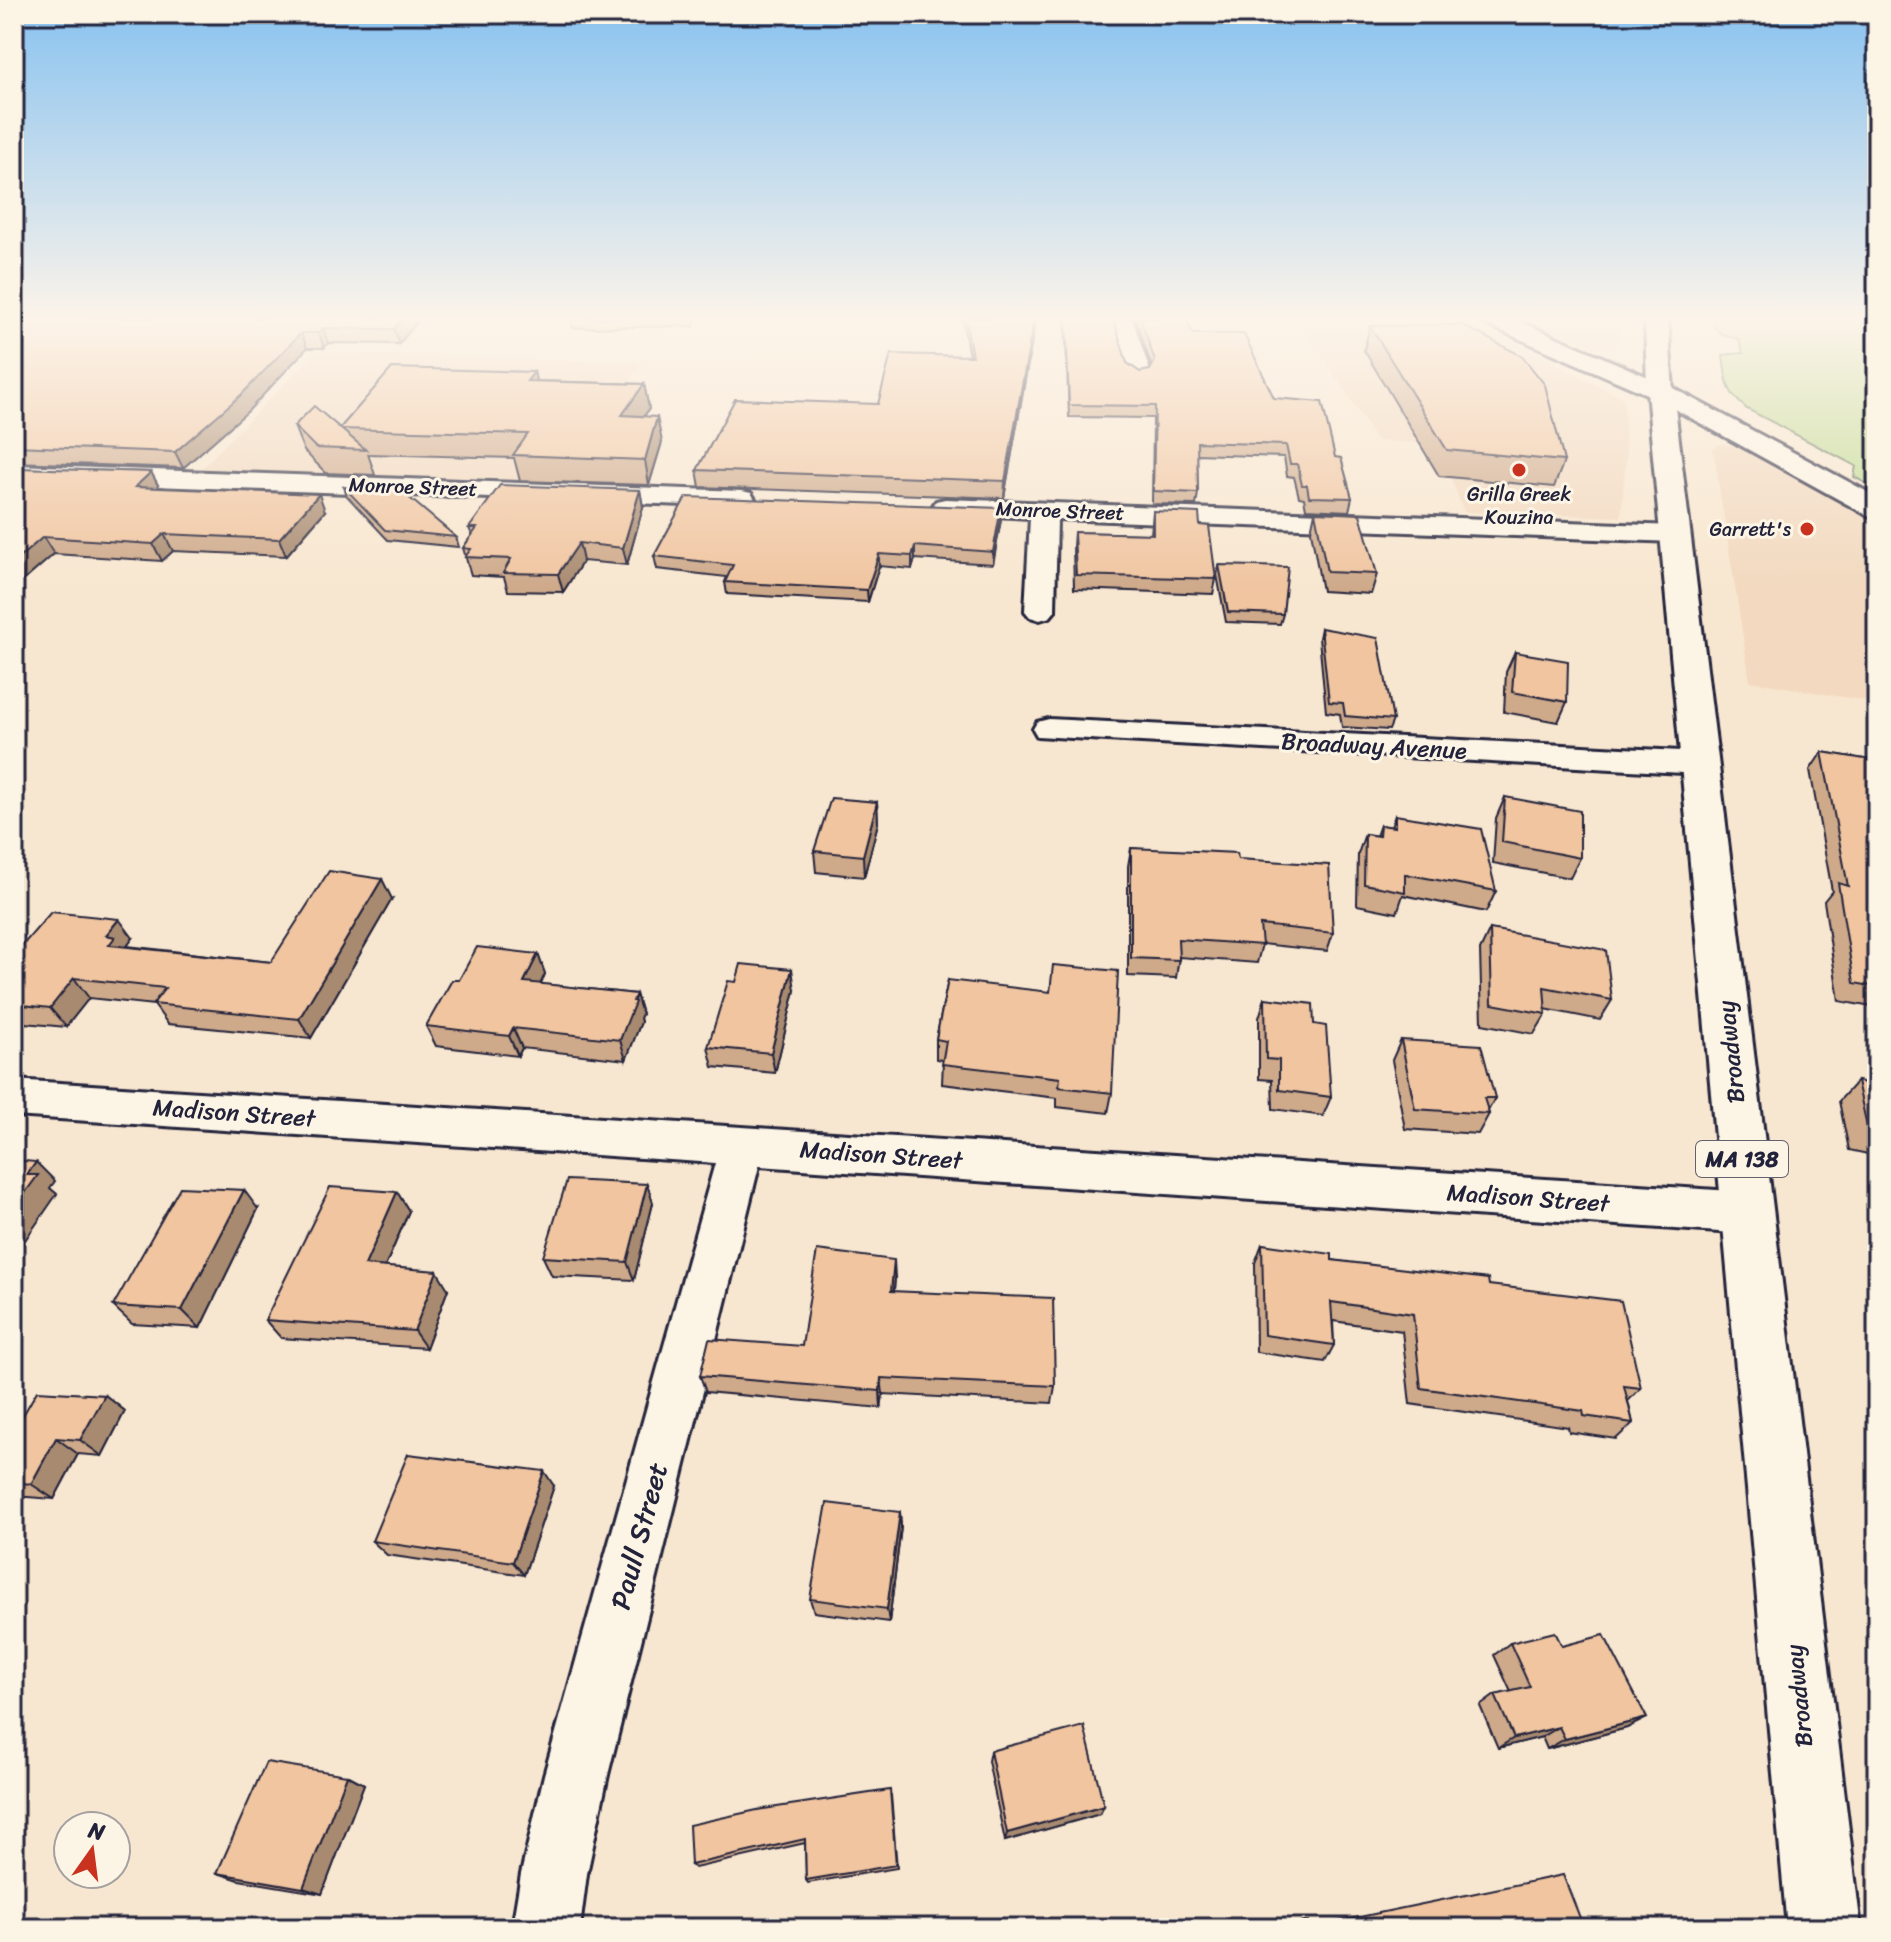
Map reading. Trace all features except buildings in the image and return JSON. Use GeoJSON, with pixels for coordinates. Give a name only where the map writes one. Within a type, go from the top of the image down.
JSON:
{"type":"FeatureCollection","features":[{"type":"Feature","properties":{"kind":"main road","name":"Broadway"},"geometry":{"type":"LineString","coordinates":[[1662,409],[1824,1928]]}},
{"type":"Feature","properties":{"kind":"main road"},"geometry":{"type":"LineString","coordinates":[[1692,409],[1877,509]]}},
{"type":"Feature","properties":{"kind":"street","name":"Monroe Street"},"geometry":{"type":"LineString","coordinates":[[14,473],[773,500]]}},
{"type":"Feature","properties":{"kind":"street","name":"Monroe Street"},"geometry":{"type":"LineString","coordinates":[[916,506],[1675,534]]}},
{"type":"Feature","properties":{"kind":"street"},"geometry":{"type":"LineString","coordinates":[[1040,611],[1044,510]]}},
{"type":"Feature","properties":{"kind":"street","name":"Broadway Avenue"},"geometry":{"type":"LineString","coordinates":[[1049,729],[1700,763]]}},
{"type":"Feature","properties":{"kind":"street","name":"Madison Street"},"geometry":{"type":"LineString","coordinates":[[14,1098],[1748,1213]]}},
{"type":"Feature","properties":{"kind":"street","name":"Paull Street"},"geometry":{"type":"LineString","coordinates":[[546,1928],[554,1874],[576,1775],[742,1146]]}},
{"type":"Feature","properties":{"kind":"shaded area"},"geometry":{"type":"Polygon","coordinates":[[[260,409],[614,409],[570,483],[201,469],[260,409]]]}},
{"type":"Feature","properties":{"kind":"shaded area"},"geometry":{"type":"Polygon","coordinates":[[[1356,409],[1624,409],[1626,457],[1621,517],[1464,512],[1448,471],[1426,443],[1377,441],[1356,409]]]}},
{"type":"Feature","properties":{"kind":"shaded area"},"geometry":{"type":"Polygon","coordinates":[[[1720,444],[1739,447],[1877,524],[1877,703],[1750,681],[1713,449],[1720,444]]]}},
{"type":"Feature","properties":{"kind":"green space"},"geometry":{"type":"Polygon","coordinates":[[[1747,409],[1877,409],[1877,489],[1854,477],[1856,466],[1747,409]]]}},
{"type":"Feature","properties":{"kind":"place","name":"Grilla Greek Kouzina"},"geometry":{"type":"Point","coordinates":[1519,470]}},
{"type":"Feature","properties":{"kind":"place","name":"Garrett's"},"geometry":{"type":"Point","coordinates":[1807,529]}}]}
